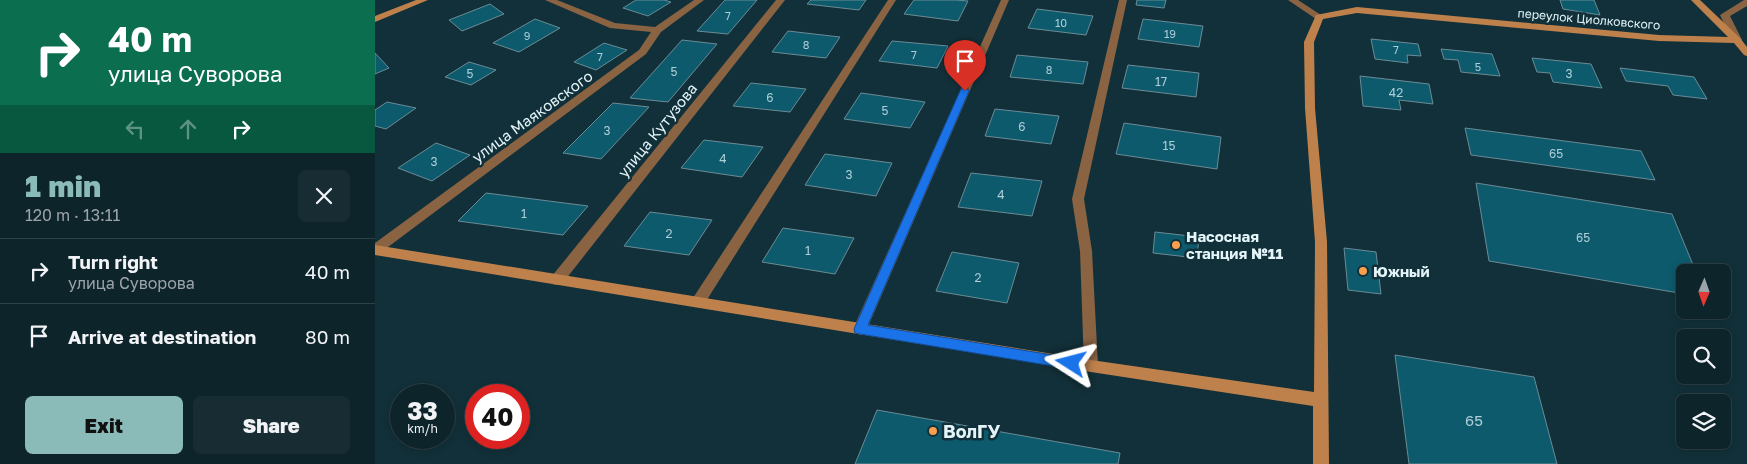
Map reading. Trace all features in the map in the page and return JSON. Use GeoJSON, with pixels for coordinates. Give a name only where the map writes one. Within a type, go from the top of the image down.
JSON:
{"type":"FeatureCollection","features":[{"type":"Feature","properties":{"kind":"street"},"geometry":{"type":"LineString","coordinates":[[375,19],[424,0]]}},
{"type":"Feature","properties":{"kind":"street"},"geometry":{"type":"LineString","coordinates":[[549,0],[613,26],[657,30]]}},
{"type":"Feature","properties":{"kind":"street","name":"улица Маяковского"},"geometry":{"type":"LineString","coordinates":[[375,250],[643,52],[657,30],[700,0]]}},
{"type":"Feature","properties":{"kind":"street","name":"улица Кутузова"},"geometry":{"type":"LineString","coordinates":[[557,280],[781,0]]}},
{"type":"Feature","properties":{"kind":"street"},"geometry":{"type":"LineString","coordinates":[[698,302],[892,0]]}},
{"type":"Feature","properties":{"kind":"street"},"geometry":{"type":"LineString","coordinates":[[860,329],[1005,0]]}},
{"type":"Feature","properties":{"kind":"street"},"geometry":{"type":"LineString","coordinates":[[1091,366],[1087,251],[1078,199],[1123,0]]}},
{"type":"Feature","properties":{"kind":"street"},"geometry":{"type":"LineString","coordinates":[[1292,0],[1319,18],[1309,42],[1310,108],[1321,242],[1321,464]]}},
{"type":"Feature","properties":{"kind":"street"},"geometry":{"type":"LineString","coordinates":[[1695,0],[1737,40],[1747,53]]}},
{"type":"Feature","properties":{"kind":"street"},"geometry":{"type":"LineString","coordinates":[[1737,40],[1725,16],[1747,2]]}},
{"type":"Feature","properties":{"kind":"street","name":"переулок Циолковского"},"geometry":{"type":"LineString","coordinates":[[1319,18],[1357,10],[1659,38],[1737,40]]}},
{"type":"Feature","properties":{"kind":"street"},"geometry":{"type":"LineString","coordinates":[[375,250],[1091,366],[1321,400]]}},
{"type":"Feature","properties":{"kind":"building"},"geometry":{"type":"Polygon","coordinates":[[[636,0],[664,0],[671,2],[648,16],[623,8],[636,0]]]}},
{"type":"Feature","properties":{"kind":"building"},"geometry":{"type":"Polygon","coordinates":[[[725,0],[757,0],[728,34],[697,31],[725,0]]]}},
{"type":"Feature","properties":{"kind":"building"},"geometry":{"type":"Polygon","coordinates":[[[811,0],[866,0],[859,10],[807,4],[811,0]]]}},
{"type":"Feature","properties":{"kind":"building"},"geometry":{"type":"Polygon","coordinates":[[[914,0],[968,1],[958,21],[904,14],[914,0]]]}},
{"type":"Feature","properties":{"kind":"building"},"geometry":{"type":"Polygon","coordinates":[[[1137,0],[1166,0],[1164,8],[1136,5],[1137,0]]]}},
{"type":"Feature","properties":{"kind":"building"},"geometry":{"type":"Polygon","coordinates":[[[1560,0],[1594,0],[1600,15],[1563,9],[1560,0]]]}},
{"type":"Feature","properties":{"kind":"building"},"geometry":{"type":"Polygon","coordinates":[[[490,4],[504,14],[462,31],[449,20],[490,4]]]}},
{"type":"Feature","properties":{"kind":"building"},"geometry":{"type":"Polygon","coordinates":[[[1037,9],[1093,16],[1086,35],[1028,28],[1037,9]]]}},
{"type":"Feature","properties":{"kind":"building"},"geometry":{"type":"Polygon","coordinates":[[[535,19],[560,28],[519,52],[493,43],[535,19]]]}},
{"type":"Feature","properties":{"kind":"building"},"geometry":{"type":"Polygon","coordinates":[[[1143,19],[1203,26],[1199,47],[1138,39],[1143,19]]]}},
{"type":"Feature","properties":{"kind":"building"},"geometry":{"type":"Polygon","coordinates":[[[788,31],[840,37],[826,58],[772,52],[788,31]]]}},
{"type":"Feature","properties":{"kind":"building"},"geometry":{"type":"Polygon","coordinates":[[[1371,39],[1418,44],[1421,56],[1407,55],[1408,63],[1375,59],[1371,39]]]}},
{"type":"Feature","properties":{"kind":"building"},"geometry":{"type":"Polygon","coordinates":[[[682,40],[717,44],[668,102],[630,98],[682,40]]]}},
{"type":"Feature","properties":{"kind":"building"},"geometry":{"type":"Polygon","coordinates":[[[892,41],[948,46],[937,68],[879,61],[892,41]]]}},
{"type":"Feature","properties":{"kind":"building"},"geometry":{"type":"Polygon","coordinates":[[[604,43],[627,50],[596,70],[574,62],[604,43]]]}},
{"type":"Feature","properties":{"kind":"building"},"geometry":{"type":"Polygon","coordinates":[[[1441,49],[1492,54],[1500,76],[1461,72],[1458,60],[1444,59],[1441,49]]]}},
{"type":"Feature","properties":{"kind":"building"},"geometry":{"type":"Polygon","coordinates":[[[375,53],[389,68],[375,74],[375,53]]]}},
{"type":"Feature","properties":{"kind":"building"},"geometry":{"type":"Polygon","coordinates":[[[1017,55],[1088,62],[1083,84],[1010,77],[1017,55]]]}},
{"type":"Feature","properties":{"kind":"building"},"geometry":{"type":"Polygon","coordinates":[[[1532,58],[1591,64],[1602,88],[1553,82],[1550,73],[1537,72],[1532,58]]]}},
{"type":"Feature","properties":{"kind":"building"},"geometry":{"type":"Polygon","coordinates":[[[469,62],[496,70],[471,85],[445,77],[469,62]]]}},
{"type":"Feature","properties":{"kind":"building"},"geometry":{"type":"Polygon","coordinates":[[[1128,65],[1199,73],[1196,97],[1122,88],[1128,65]]]}},
{"type":"Feature","properties":{"kind":"building"},"geometry":{"type":"Polygon","coordinates":[[[1620,68],[1694,77],[1707,99],[1673,95],[1668,86],[1626,81],[1620,68]]]}},
{"type":"Feature","properties":{"kind":"building"},"geometry":{"type":"Polygon","coordinates":[[[1360,76],[1429,84],[1433,104],[1399,100],[1401,110],[1363,106],[1360,76]]]}},
{"type":"Feature","properties":{"kind":"building"},"geometry":{"type":"Polygon","coordinates":[[[751,83],[806,89],[790,112],[733,106],[751,83]]]}},
{"type":"Feature","properties":{"kind":"building"},"geometry":{"type":"Polygon","coordinates":[[[861,93],[925,102],[910,128],[844,119],[861,93]]]}},
{"type":"Feature","properties":{"kind":"building"},"geometry":{"type":"Polygon","coordinates":[[[387,102],[416,108],[386,129],[375,126],[375,110],[387,102]]]}},
{"type":"Feature","properties":{"kind":"building"},"geometry":{"type":"Polygon","coordinates":[[[613,103],[649,107],[601,159],[563,153],[613,103]]]}},
{"type":"Feature","properties":{"kind":"building"},"geometry":{"type":"Polygon","coordinates":[[[995,109],[1059,116],[1051,144],[985,136],[995,109]]]}},
{"type":"Feature","properties":{"kind":"building"},"geometry":{"type":"Polygon","coordinates":[[[1124,123],[1221,137],[1217,169],[1116,154],[1124,123]]]}},
{"type":"Feature","properties":{"kind":"building"},"geometry":{"type":"Polygon","coordinates":[[[1465,128],[1641,151],[1655,180],[1471,155],[1465,128]]]}},
{"type":"Feature","properties":{"kind":"building"},"geometry":{"type":"Polygon","coordinates":[[[704,140],[763,147],[742,177],[681,168],[704,140]]]}},
{"type":"Feature","properties":{"kind":"building"},"geometry":{"type":"Polygon","coordinates":[[[436,143],[470,155],[432,181],[398,168],[436,143]]]}},
{"type":"Feature","properties":{"kind":"building"},"geometry":{"type":"Polygon","coordinates":[[[825,154],[892,163],[876,196],[805,185],[825,154]]]}},
{"type":"Feature","properties":{"kind":"building"},"geometry":{"type":"Polygon","coordinates":[[[971,173],[1042,181],[1032,216],[958,207],[971,173]]]}},
{"type":"Feature","properties":{"kind":"building"},"geometry":{"type":"Polygon","coordinates":[[[1476,183],[1672,214],[1693,264],[1676,264],[1676,292],[1489,261],[1476,183]]]}},
{"type":"Feature","properties":{"kind":"building"},"geometry":{"type":"Polygon","coordinates":[[[486,193],[588,206],[563,235],[458,221],[486,193]]]}},
{"type":"Feature","properties":{"kind":"building"},"geometry":{"type":"Polygon","coordinates":[[[650,212],[712,220],[689,255],[624,246],[650,212]]]}},
{"type":"Feature","properties":{"kind":"building"},"geometry":{"type":"Polygon","coordinates":[[[783,228],[854,238],[835,274],[762,262],[783,228]]]}},
{"type":"Feature","properties":{"kind":"building","name":"Насосная станция №11"},"geometry":{"type":"Polygon","coordinates":[[[1155,232],[1199,237],[1197,258],[1153,253],[1155,232]]]}},
{"type":"Feature","properties":{"kind":"building","name":"Южный"},"geometry":{"type":"Polygon","coordinates":[[[1344,248],[1376,252],[1381,294],[1348,290],[1344,248]]]}},
{"type":"Feature","properties":{"kind":"building"},"geometry":{"type":"Polygon","coordinates":[[[952,252],[1019,263],[1007,303],[936,291],[952,252]]]}},
{"type":"Feature","properties":{"kind":"building"},"geometry":{"type":"Polygon","coordinates":[[[1395,355],[1534,377],[1557,464],[1409,464],[1395,355]]]}},
{"type":"Feature","properties":{"kind":"building","name":"ВолГУ"},"geometry":{"type":"Polygon","coordinates":[[[877,410],[1120,453],[1118,464],[855,464],[877,410]]]}},
{"type":"Feature","properties":{"kind":"place","name":"Насосная станция №11"},"geometry":{"type":"Point","coordinates":[1176,245]}},
{"type":"Feature","properties":{"kind":"place","name":"Южный"},"geometry":{"type":"Point","coordinates":[1363,271]}},
{"type":"Feature","properties":{"kind":"place","name":"ВолГУ"},"geometry":{"type":"Point","coordinates":[933,431]}},
{"type":"Feature","properties":{"kind":"route"},"geometry":{"type":"LineString","coordinates":[[965,91],[860,329],[1071,363]]}}]}
